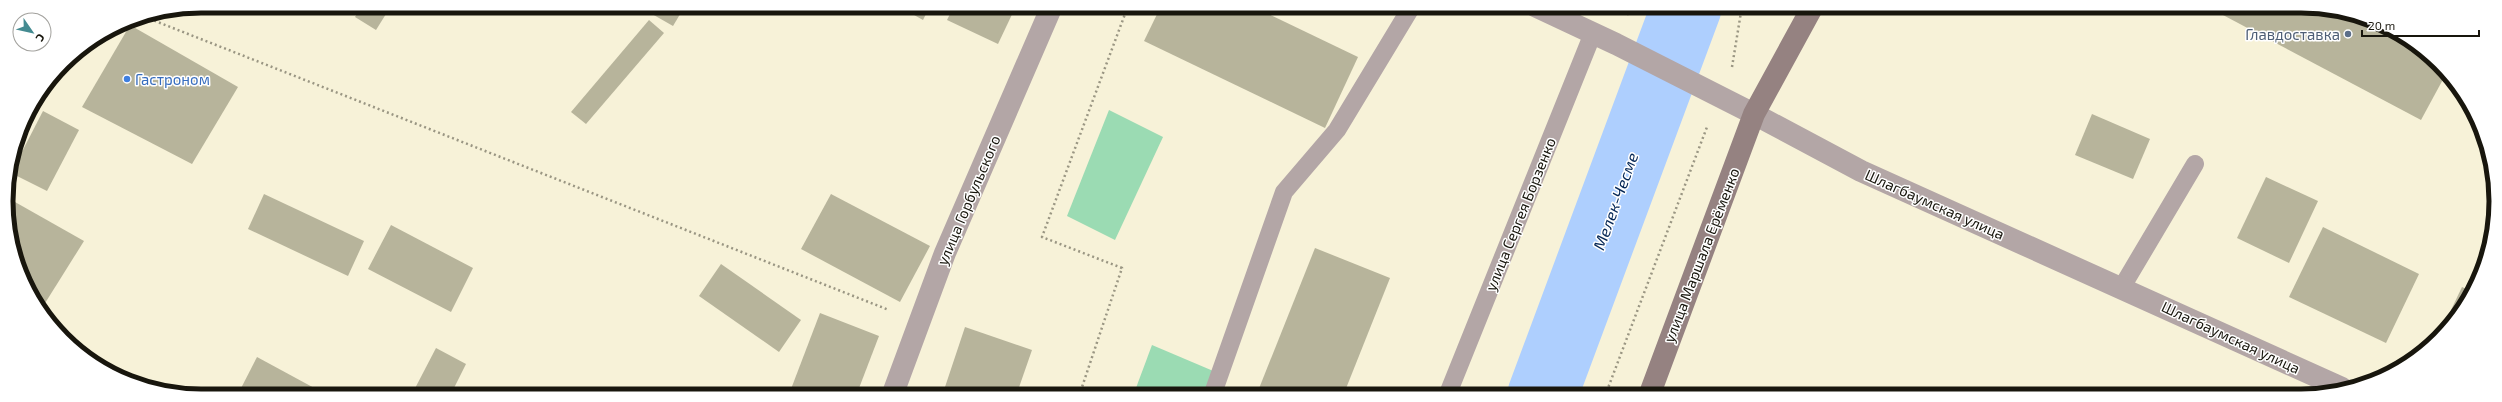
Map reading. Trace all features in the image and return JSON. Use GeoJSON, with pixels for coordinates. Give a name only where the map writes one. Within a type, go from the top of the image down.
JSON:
{"type":"FeatureCollection","features":[{"type":"Feature","properties":{"kind":"main road","name":"улица Маршала Ерёменко"},"geometry":{"type":"LineString","coordinates":[[1651,389],[1754,114],[1809,13]]}},
{"type":"Feature","properties":{"kind":"street","name":"улица Горбульского"},"geometry":{"type":"LineString","coordinates":[[895,389],[945,253],[1049,13]]}},
{"type":"Feature","properties":{"kind":"street","name":"Шлагбаумская улица"},"geometry":{"type":"LineString","coordinates":[[1550,13],[1718,94],[1861,171],[2122,287],[2336,385]]}},
{"type":"Feature","properties":{"kind":"lane"},"geometry":{"type":"LineString","coordinates":[[1214,389],[1284,192],[1337,130],[1408,13]]}},
{"type":"Feature","properties":{"kind":"lane","name":"улица Сергея Борзенко"},"geometry":{"type":"LineString","coordinates":[[1450,389],[1593,33]]}},
{"type":"Feature","properties":{"kind":"lane"},"geometry":{"type":"LineString","coordinates":[[2122,287],[2195,164]]}},
{"type":"Feature","properties":{"kind":"path"},"geometry":{"type":"LineString","coordinates":[[1081,389],[1122,268],[1042,237],[1125,13]]}},
{"type":"Feature","properties":{"kind":"path"},"geometry":{"type":"LineString","coordinates":[[1608,389],[1695,160],[1718,94],[1731,70],[1741,13]]}},
{"type":"Feature","properties":{"kind":"path"},"geometry":{"type":"LineString","coordinates":[[151,19],[919,322]]}},
{"type":"Feature","properties":{"kind":"green space"},"geometry":{"type":"Polygon","coordinates":[[[1109,110],[1163,137],[1115,240],[1067,216],[1109,110]]]}},
{"type":"Feature","properties":{"kind":"green space"},"geometry":{"type":"Polygon","coordinates":[[[1152,345],[1218,373],[1210,389],[1136,389],[1152,345]]]}},
{"type":"Feature","properties":{"kind":"building"},"geometry":{"type":"Polygon","coordinates":[[[358,13],[387,13],[376,30],[355,17],[358,13]]]}},
{"type":"Feature","properties":{"kind":"building"},"geometry":{"type":"Polygon","coordinates":[[[650,13],[681,13],[673,26],[650,13]]]}},
{"type":"Feature","properties":{"kind":"building"},"geometry":{"type":"Polygon","coordinates":[[[910,13],[926,13],[923,20],[910,13]]]}},
{"type":"Feature","properties":{"kind":"building"},"geometry":{"type":"Polygon","coordinates":[[[950,13],[1013,13],[998,44],[947,20],[950,13]]]}},
{"type":"Feature","properties":{"kind":"building"},"geometry":{"type":"Polygon","coordinates":[[[1158,13],[1267,13],[1358,57],[1325,128],[1144,41],[1158,13]]]}},
{"type":"Feature","properties":{"kind":"building"},"geometry":{"type":"Polygon","coordinates":[[[2219,13],[2313,13],[2350,19],[2384,32],[2415,52],[2434,68],[2443,79],[2421,120],[2219,13]]]}},
{"type":"Feature","properties":{"kind":"building"},"geometry":{"type":"Polygon","coordinates":[[[649,20],[664,33],[586,124],[571,112],[649,20]]]}},
{"type":"Feature","properties":{"kind":"building"},"geometry":{"type":"Polygon","coordinates":[[[132,26],[238,87],[192,164],[82,107],[129,27],[132,26]]]}},
{"type":"Feature","properties":{"kind":"building"},"geometry":{"type":"Polygon","coordinates":[[[43,111],[79,130],[47,191],[15,175],[18,160],[43,111]]]}},
{"type":"Feature","properties":{"kind":"building"},"geometry":{"type":"Polygon","coordinates":[[[2092,114],[2150,139],[2133,179],[2075,155],[2092,114]]]}},
{"type":"Feature","properties":{"kind":"building"},"geometry":{"type":"Polygon","coordinates":[[[2266,177],[2318,201],[2289,263],[2237,238],[2266,177]]]}},
{"type":"Feature","properties":{"kind":"building"},"geometry":{"type":"Polygon","coordinates":[[[264,194],[364,241],[348,276],[248,229],[264,194]]]}},
{"type":"Feature","properties":{"kind":"building"},"geometry":{"type":"Polygon","coordinates":[[[831,194],[930,246],[900,302],[801,249],[831,194]]]}},
{"type":"Feature","properties":{"kind":"building"},"geometry":{"type":"Polygon","coordinates":[[[15,202],[84,241],[44,304],[32,284],[19,250],[13,206],[15,202]]]}},
{"type":"Feature","properties":{"kind":"building"},"geometry":{"type":"Polygon","coordinates":[[[391,225],[473,268],[451,312],[368,269],[391,225]]]}},
{"type":"Feature","properties":{"kind":"building"},"geometry":{"type":"Polygon","coordinates":[[[2323,227],[2419,274],[2386,343],[2289,297],[2323,227]]]}},
{"type":"Feature","properties":{"kind":"building"},"geometry":{"type":"Polygon","coordinates":[[[1315,248],[1390,278],[1346,389],[1259,389],[1315,248]]]}},
{"type":"Feature","properties":{"kind":"building"},"geometry":{"type":"Polygon","coordinates":[[[721,264],[801,320],[779,352],[699,296],[721,264]]]}},
{"type":"Feature","properties":{"kind":"building"},"geometry":{"type":"Polygon","coordinates":[[[2462,287],[2467,289],[2464,295],[2447,319],[2462,287]]]}},
{"type":"Feature","properties":{"kind":"building"},"geometry":{"type":"Polygon","coordinates":[[[820,313],[879,336],[859,389],[791,389],[820,313]]]}},
{"type":"Feature","properties":{"kind":"building"},"geometry":{"type":"Polygon","coordinates":[[[965,327],[1032,350],[1018,389],[944,389],[965,327]]]}},
{"type":"Feature","properties":{"kind":"building"},"geometry":{"type":"Polygon","coordinates":[[[436,348],[466,364],[454,389],[415,389],[436,348]]]}},
{"type":"Feature","properties":{"kind":"building"},"geometry":{"type":"Polygon","coordinates":[[[257,357],[316,389],[241,389],[257,357]]]}},
{"type":"Feature","properties":{"kind":"waterway","name":"Мелек-Чесме"},"geometry":{"type":"LineString","coordinates":[[1545,389],[1684,13]]}},
{"type":"Feature","properties":{"kind":"place","name":"Главдоставка"},"geometry":{"type":"Point","coordinates":[2348,34]}},
{"type":"Feature","properties":{"kind":"place","name":"Гастроном"},"geometry":{"type":"Point","coordinates":[127,79]}}]}
